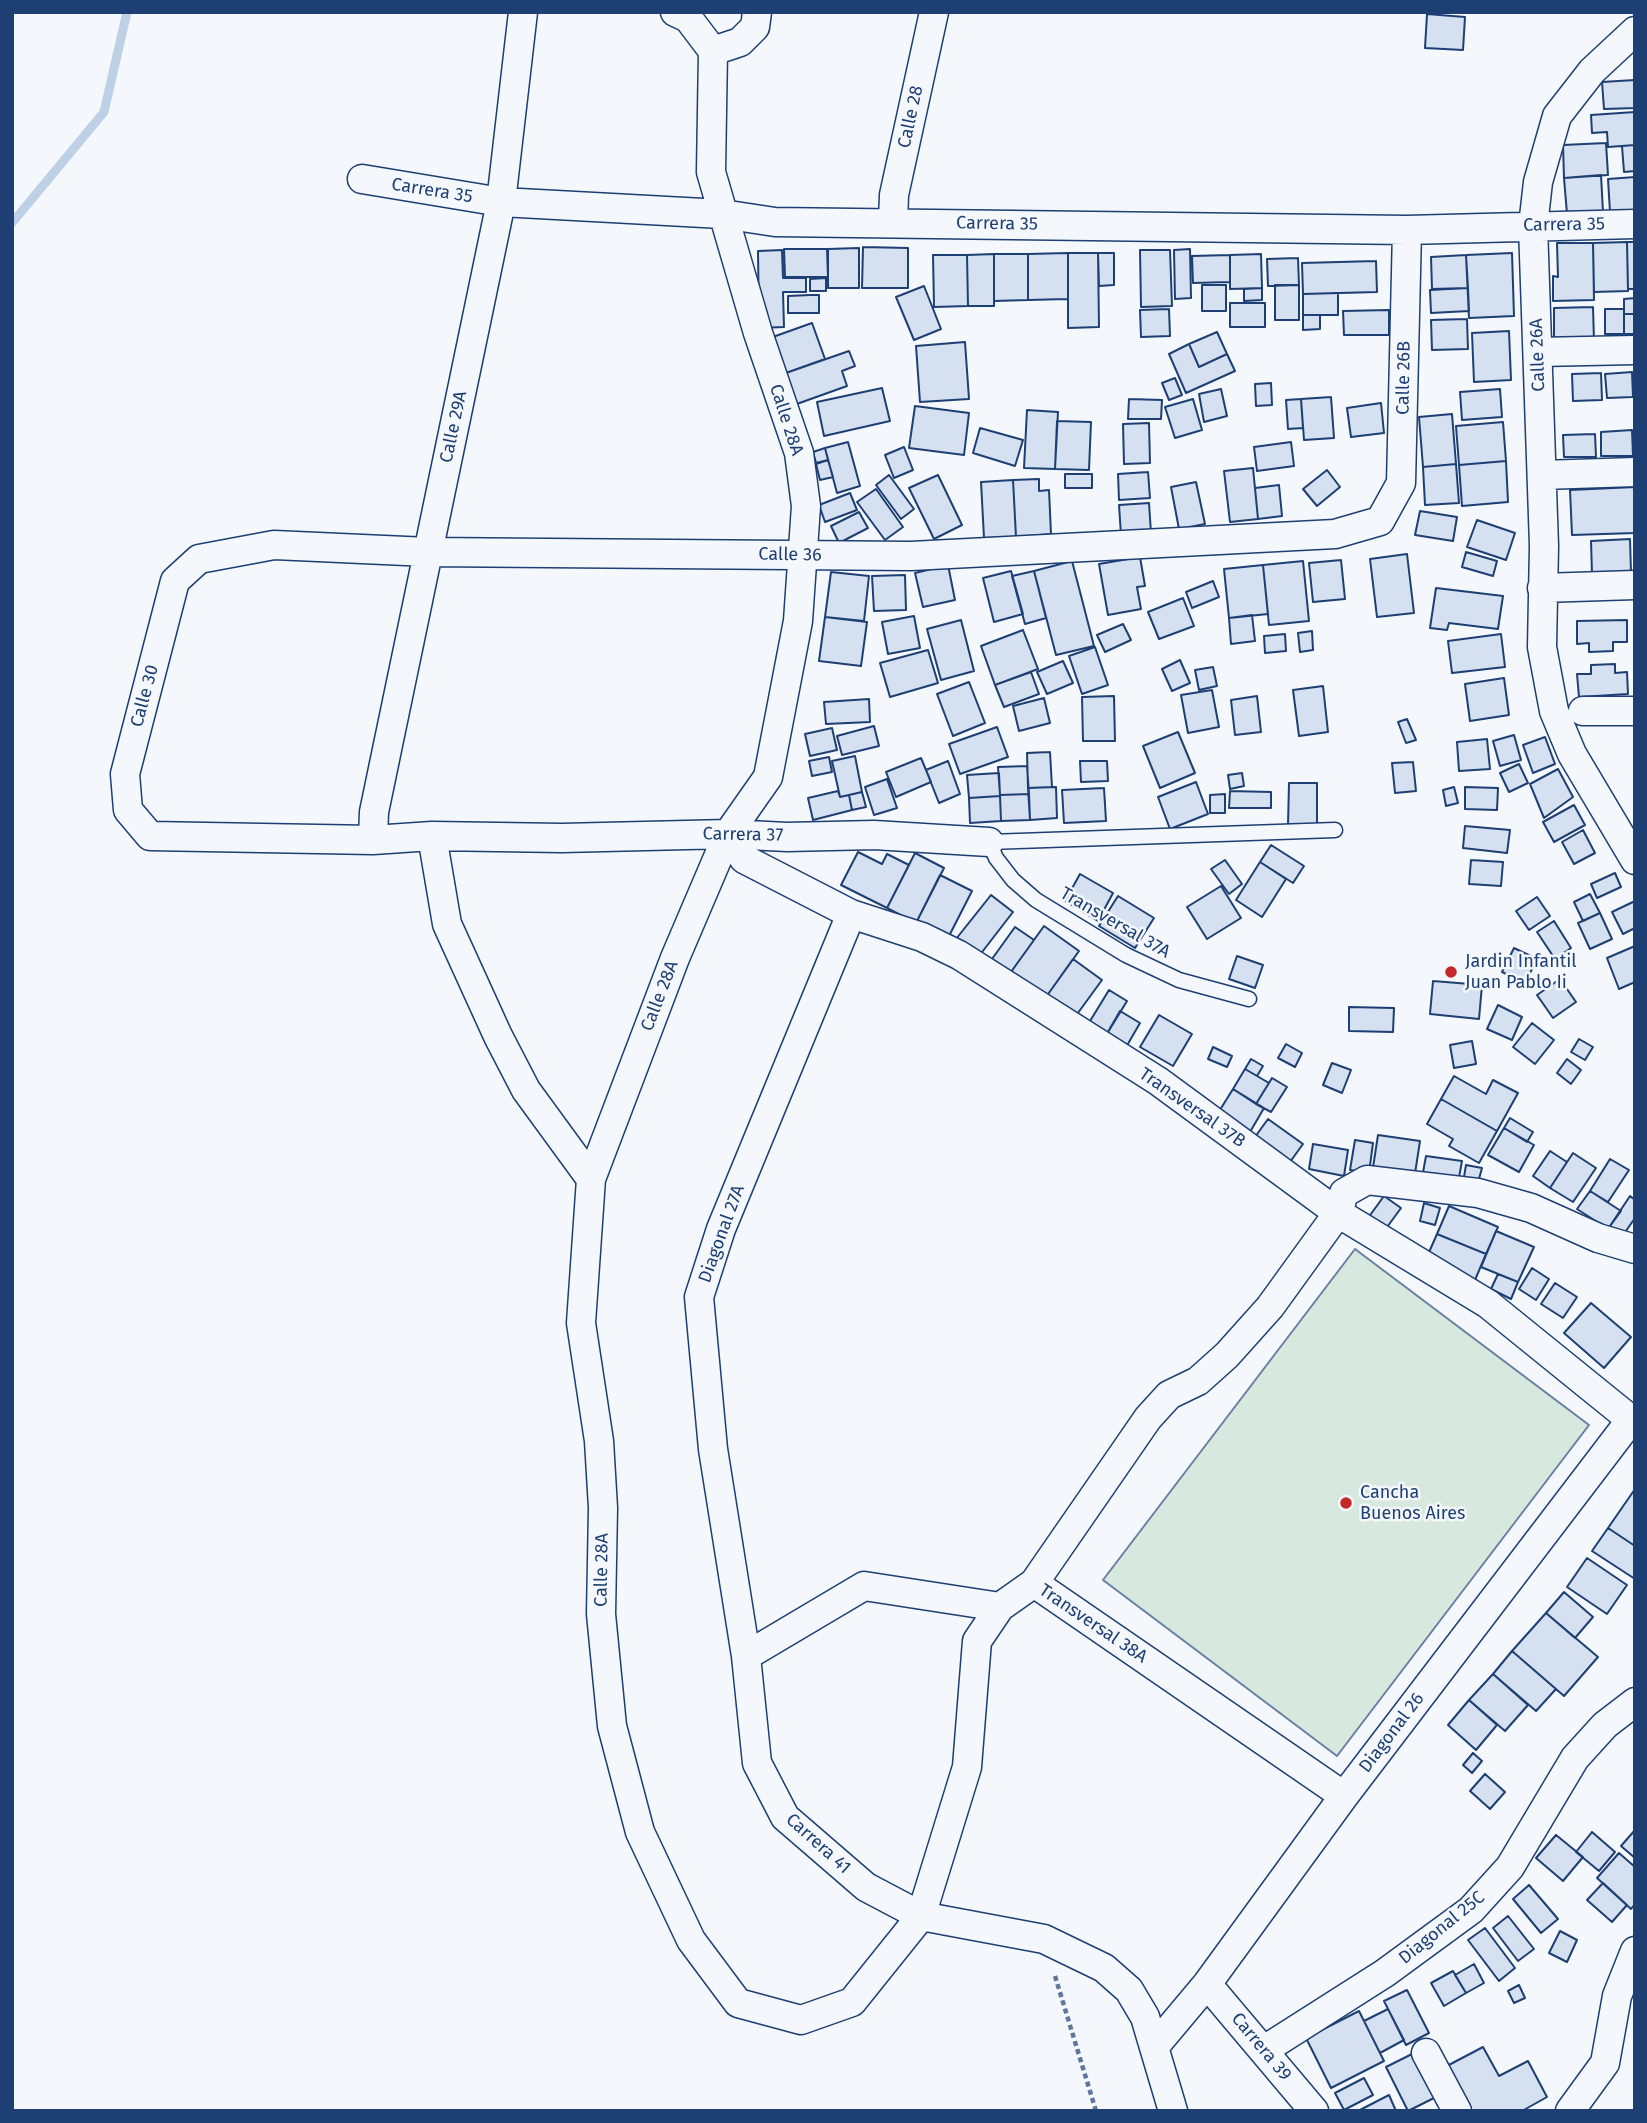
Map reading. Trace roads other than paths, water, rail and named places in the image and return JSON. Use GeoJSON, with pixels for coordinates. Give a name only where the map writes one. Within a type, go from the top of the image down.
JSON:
{"type":"FeatureCollection","features":[{"type":"Feature","properties":{"kind":"street","name":"Calle 29A"},"geometry":{"type":"LineString","coordinates":[[373,840],[374,812],[501,202],[523,12]]}},
{"type":"Feature","properties":{"kind":"street"},"geometry":{"type":"LineString","coordinates":[[675,12],[688,18],[713,51],[740,42],[755,27],[757,12]]}},
{"type":"Feature","properties":{"kind":"street","name":"Calle 28"},"geometry":{"type":"LineString","coordinates":[[893,222],[894,195],[934,12]]}},
{"type":"Feature","properties":{"kind":"street","name":"Calle 26A"},"geometry":{"type":"LineString","coordinates":[[1635,30],[1592,71],[1557,117],[1538,182],[1534,226],[1542,475],[1542,648],[1554,711],[1572,754],[1635,860]]}},
{"type":"Feature","properties":{"kind":"street","name":"Calle 28A"},"geometry":{"type":"LineString","coordinates":[[713,51],[711,172],[758,333],[799,453],[806,506],[798,621],[768,778],[728,834],[675,958],[592,1179],[581,1323],[599,1441],[603,1508],[601,1614],[612,1727],[639,1832],[691,1940],[738,2003],[801,2021],[852,2002],[921,1916]]}},
{"type":"Feature","properties":{"kind":"street","name":"Carrera 35"},"geometry":{"type":"LineString","coordinates":[[362,180],[501,202],[722,214],[775,222],[1407,230],[1635,224]]}},
{"type":"Feature","properties":{"kind":"street","name":"Calle 26B"},"geometry":{"type":"LineString","coordinates":[[1380,521],[1401,483],[1407,230]]}},
{"type":"Feature","properties":{"kind":"street"},"geometry":{"type":"LineString","coordinates":[[1538,352],[1635,350]]}},
{"type":"Feature","properties":{"kind":"street"},"geometry":{"type":"LineString","coordinates":[[1542,475],[1635,472]]}},
{"type":"Feature","properties":{"kind":"street","name":"Calle 36"},"geometry":{"type":"LineString","coordinates":[[199,559],[274,545],[428,552],[911,556],[1335,534],[1380,521]]}},
{"type":"Feature","properties":{"kind":"street","name":"Calle 30"},"geometry":{"type":"LineString","coordinates":[[150,836],[128,810],[125,774],[175,581],[199,559]]}},
{"type":"Feature","properties":{"kind":"street"},"geometry":{"type":"LineString","coordinates":[[1542,588],[1635,585]]}},
{"type":"Feature","properties":{"kind":"street"},"geometry":{"type":"LineString","coordinates":[[1583,711],[1635,711]]}},
{"type":"Feature","properties":{"kind":"street","name":"Carrera 37"},"geometry":{"type":"LineString","coordinates":[[150,836],[373,840],[432,836],[562,838],[728,834],[787,837],[874,835],[989,842]]}},
{"type":"Feature","properties":{"kind":"street","name":"Transversal 37B"},"geometry":{"type":"LineString","coordinates":[[728,834],[744,859],[850,914],[922,937],[959,955],[1158,1081],[1338,1213],[1488,1304],[1632,1422]]}},
{"type":"Feature","properties":{"kind":"street"},"geometry":{"type":"LineString","coordinates":[[432,836],[433,857],[447,924],[498,1036],[526,1090],[592,1179]]}},
{"type":"Feature","properties":{"kind":"street","name":"Diagonal 27A"},"geometry":{"type":"LineString","coordinates":[[746,1656],[713,1449],[699,1297],[721,1229],[850,914]]}},
{"type":"Feature","properties":{"kind":"street"},"geometry":{"type":"LineString","coordinates":[[1034,1583],[1149,1418],[1169,1395],[1198,1381],[1227,1355],[1270,1307],[1338,1213],[1345,1192],[1367,1180],[1478,1193],[1531,1208],[1598,1238],[1635,1249]]}},
{"type":"Feature","properties":{"kind":"street","name":"Diagonal 26"},"geometry":{"type":"LineString","coordinates":[[1155,2046],[1207,1984],[1344,1796],[1632,1422]]}},
{"type":"Feature","properties":{"kind":"street","name":"Transversal 38A"},"geometry":{"type":"LineString","coordinates":[[1000,1607],[1034,1583],[1344,1796]]}},
{"type":"Feature","properties":{"kind":"street"},"geometry":{"type":"LineString","coordinates":[[746,1656],[864,1586],[1000,1607],[977,1641],[967,1767],[921,1916]]}},
{"type":"Feature","properties":{"kind":"street","name":"Carrera 41"},"geometry":{"type":"LineString","coordinates":[[746,1656],[757,1763],[785,1817],[866,1887],[921,1916],[1044,1939],[1104,1968],[1129,1990],[1145,2017],[1173,2111]]}},
{"type":"Feature","properties":{"kind":"street","name":"Diagonal 25C"},"geometry":{"type":"LineString","coordinates":[[1264,2050],[1385,1973],[1471,1910],[1510,1867],[1575,1758],[1605,1725],[1635,1702]]}},
{"type":"Feature","properties":{"kind":"street"},"geometry":{"type":"LineString","coordinates":[[1570,2111],[1605,2063],[1617,1996],[1635,1951]]}},
{"type":"Feature","properties":{"kind":"street","name":"Carrera 39"},"geometry":{"type":"LineString","coordinates":[[1207,1984],[1314,2111]]}},
{"type":"Feature","properties":{"kind":"street"},"geometry":{"type":"LineString","coordinates":[[1426,2053],[1457,2111]]}},
{"type":"Feature","properties":{"kind":"lane","name":"Carrera 37"},"geometry":{"type":"LineString","coordinates":[[989,842],[1335,830]]}},
{"type":"Feature","properties":{"kind":"lane","name":"Transversal 37A"},"geometry":{"type":"LineString","coordinates":[[989,842],[996,858],[1013,880],[1036,900],[1126,956],[1179,980],[1249,999]]}},
{"type":"Feature","properties":{"kind":"waterway"},"geometry":{"type":"LineString","coordinates":[[12,223],[104,112],[127,12]]}},
{"type":"Feature","properties":{"kind":"place","name":"Jardin Infantil Juan Pablo Ii"},"geometry":{"type":"Point","coordinates":[1451,972]}},
{"type":"Feature","properties":{"kind":"place","name":"Cancha Buenos Aires"},"geometry":{"type":"Point","coordinates":[1346,1503]}}]}
